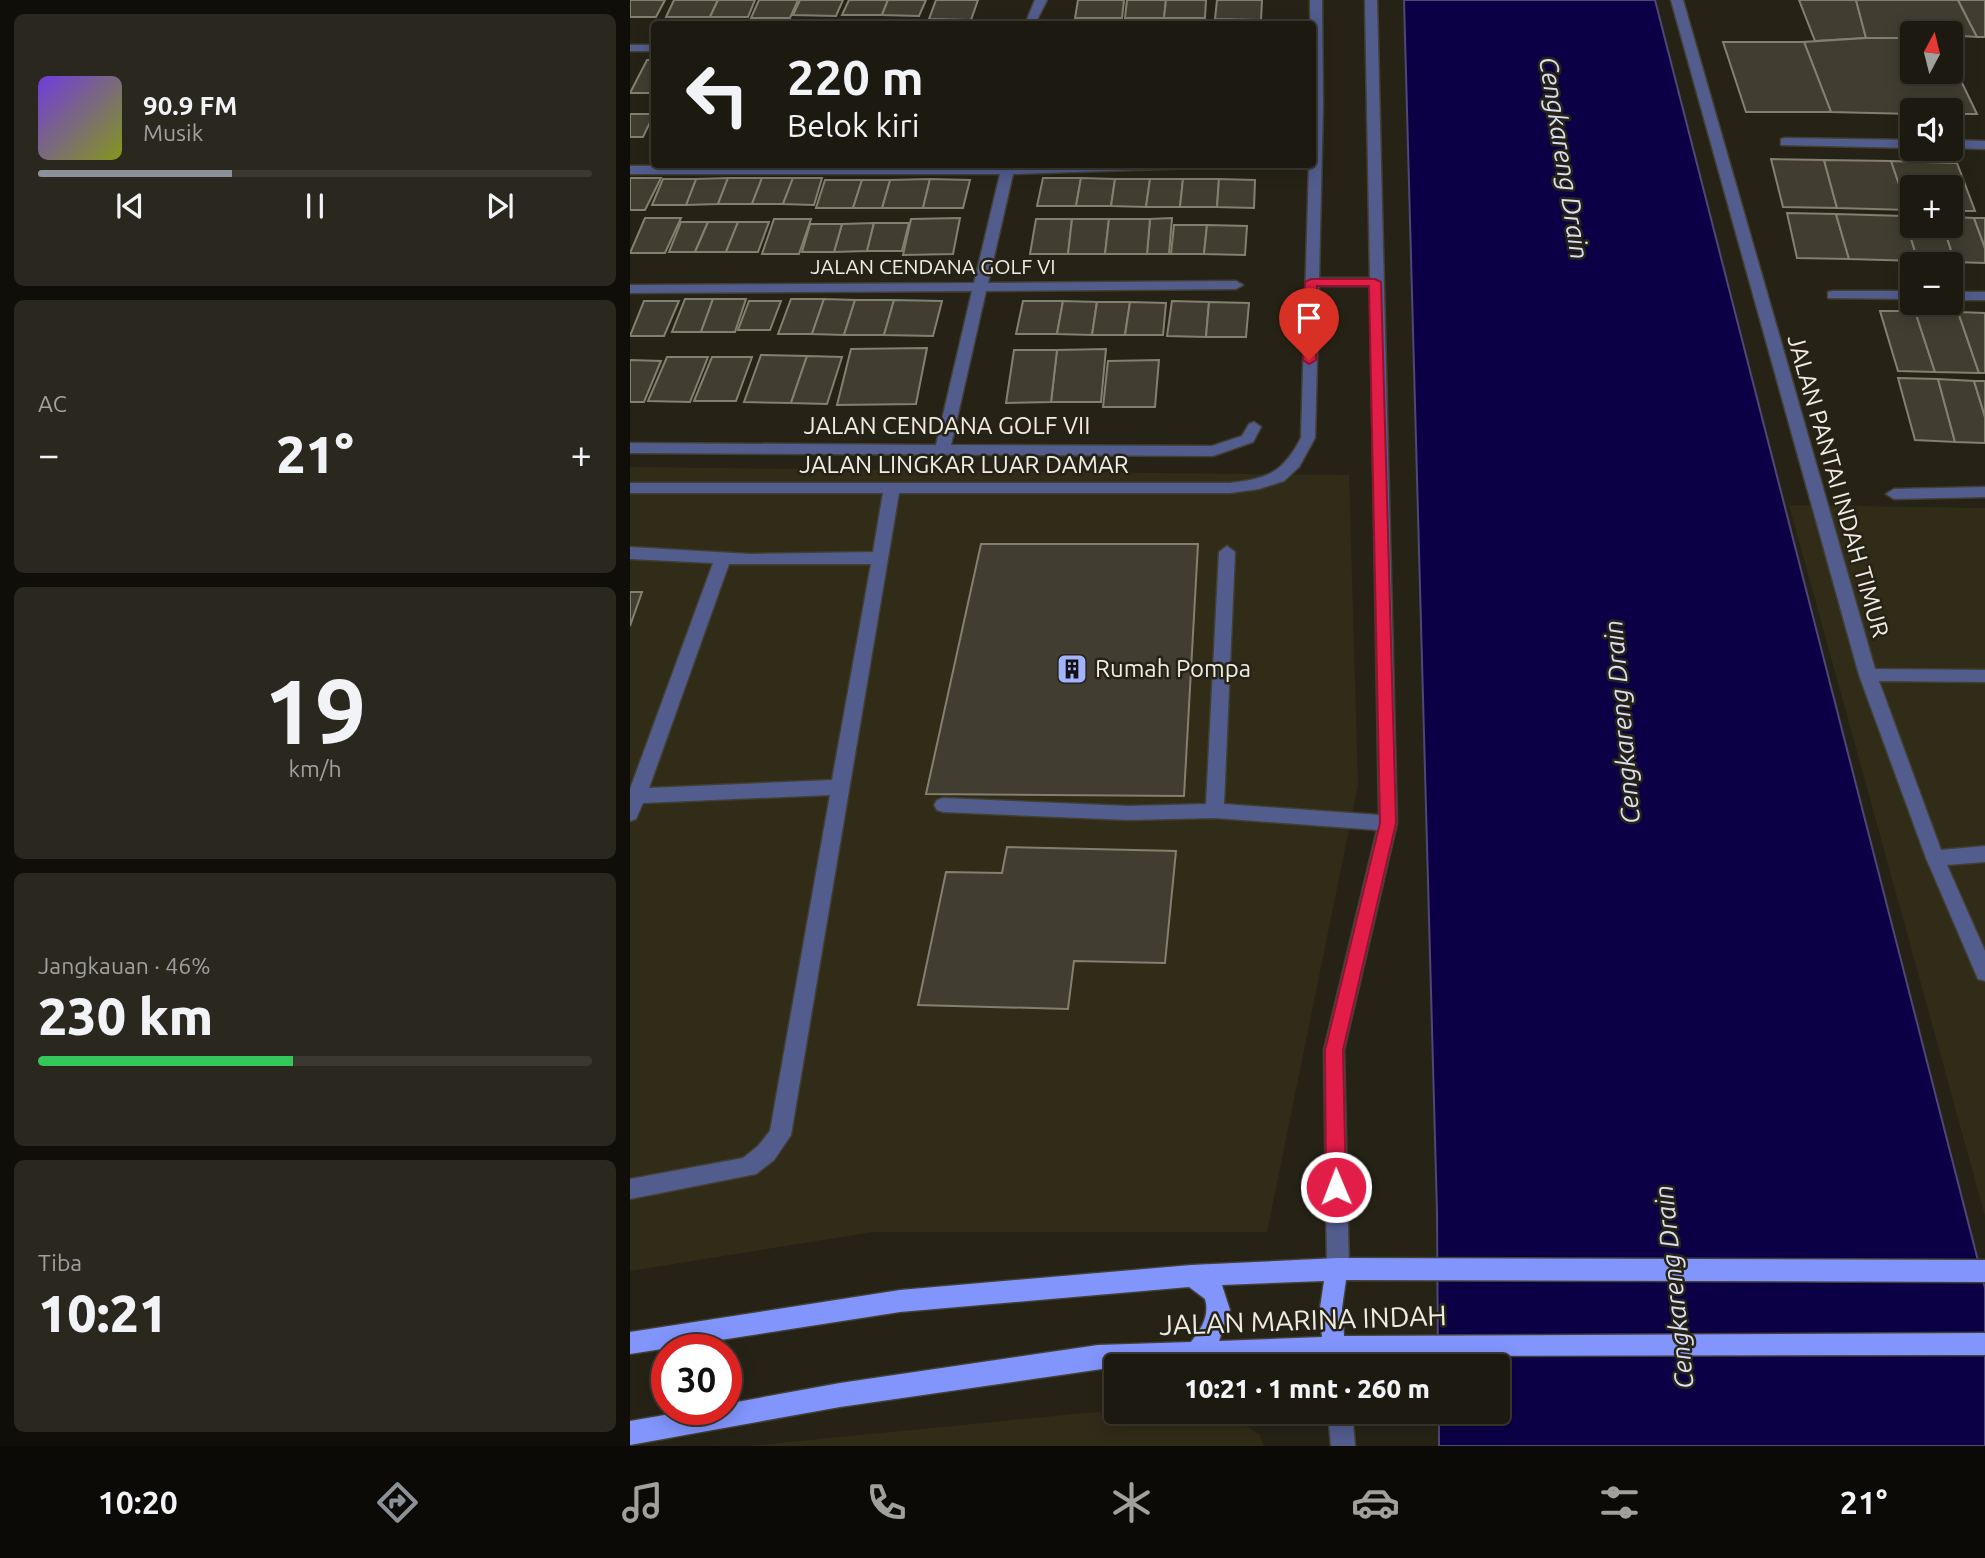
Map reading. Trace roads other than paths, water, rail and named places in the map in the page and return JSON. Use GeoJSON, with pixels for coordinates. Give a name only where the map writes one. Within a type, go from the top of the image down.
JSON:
{"type":"FeatureCollection","features":[{"type":"Feature","properties":{"kind":"main road","name":"JALAN MARINA INDAH"},"geometry":{"type":"LineString","coordinates":[[630,1343],[900,1301],[1191,1276],[1338,1269],[1985,1271]]}},
{"type":"Feature","properties":{"kind":"main road"},"geometry":{"type":"LineString","coordinates":[[1335,1354],[1329,1322],[1331,1294],[1338,1269]]}},
{"type":"Feature","properties":{"kind":"main road"},"geometry":{"type":"LineString","coordinates":[[1191,1276],[1207,1283],[1216,1293],[1218,1306],[1212,1335],[1197,1352]]}},
{"type":"Feature","properties":{"kind":"main road","name":"JALAN MARINA INDAH"},"geometry":{"type":"LineString","coordinates":[[1352,1354],[1401,1345],[1985,1344]]}},
{"type":"Feature","properties":{"kind":"main road","name":"JALAN MARINA INDAH"},"geometry":{"type":"LineString","coordinates":[[630,1433],[840,1395],[1098,1357],[1197,1352],[1253,1354]]}},
{"type":"Feature","properties":{"kind":"street"},"geometry":{"type":"LineString","coordinates":[[1031,21],[1041,0]]}},
{"type":"Feature","properties":{"kind":"street"},"geometry":{"type":"LineString","coordinates":[[1315,21],[1317,0]]}},
{"type":"Feature","properties":{"kind":"street"},"geometry":{"type":"LineString","coordinates":[[1338,1269],[1334,1050],[1388,823],[1371,0]]}},
{"type":"Feature","properties":{"kind":"street","name":"JALAN PANTAI INDAH TIMUR"},"geometry":{"type":"LineString","coordinates":[[1677,0],[1868,676],[1936,858],[1985,973]]}},
{"type":"Feature","properties":{"kind":"street"},"geometry":{"type":"LineString","coordinates":[[630,48],[651,48]]}},
{"type":"Feature","properties":{"kind":"street"},"geometry":{"type":"LineString","coordinates":[[1785,142],[1900,144]]}},
{"type":"Feature","properties":{"kind":"street"},"geometry":{"type":"LineString","coordinates":[[1963,144],[1985,145]]}},
{"type":"Feature","properties":{"kind":"street"},"geometry":{"type":"LineString","coordinates":[[630,170],[882,168]]}},
{"type":"Feature","properties":{"kind":"street"},"geometry":{"type":"LineString","coordinates":[[942,449],[1008,168]]}},
{"type":"Feature","properties":{"kind":"street"},"geometry":{"type":"LineString","coordinates":[[1312,168],[1311,282],[1375,282]]}},
{"type":"Feature","properties":{"kind":"street","name":"JALAN LINGKAR LUAR DAMAR"},"geometry":{"type":"LineString","coordinates":[[630,488],[1230,488],[1265,484],[1294,467],[1308,438],[1311,282]]}},
{"type":"Feature","properties":{"kind":"street","name":"JALAN CENDANA GOLF VI"},"geometry":{"type":"LineString","coordinates":[[630,289],[978,289],[1236,285]]}},
{"type":"Feature","properties":{"kind":"street"},"geometry":{"type":"LineString","coordinates":[[1833,295],[1900,295]]}},
{"type":"Feature","properties":{"kind":"street"},"geometry":{"type":"LineString","coordinates":[[1963,296],[1985,296]]}},
{"type":"Feature","properties":{"kind":"street","name":"JALAN CENDANA GOLF VII"},"geometry":{"type":"LineString","coordinates":[[630,448],[1213,451],[1248,439],[1254,428]]}},
{"type":"Feature","properties":{"kind":"street"},"geometry":{"type":"LineString","coordinates":[[630,1189],[748,1167],[766,1153],[780,1135],[892,488]]}},
{"type":"Feature","properties":{"kind":"street"},"geometry":{"type":"LineString","coordinates":[[1894,494],[1985,492]]}},
{"type":"Feature","properties":{"kind":"street"},"geometry":{"type":"LineString","coordinates":[[1215,811],[1227,552]]}},
{"type":"Feature","properties":{"kind":"street"},"geometry":{"type":"LineString","coordinates":[[630,553],[723,559],[880,558]]}},
{"type":"Feature","properties":{"kind":"street"},"geometry":{"type":"LineString","coordinates":[[630,814],[633,796],[723,559]]}},
{"type":"Feature","properties":{"kind":"street"},"geometry":{"type":"LineString","coordinates":[[1868,676],[1985,676]]}},
{"type":"Feature","properties":{"kind":"street"},"geometry":{"type":"LineString","coordinates":[[633,796],[841,787]]}},
{"type":"Feature","properties":{"kind":"street"},"geometry":{"type":"LineString","coordinates":[[943,805],[1129,813],[1215,811],[1388,823]]}},
{"type":"Feature","properties":{"kind":"street"},"geometry":{"type":"LineString","coordinates":[[1936,858],[1985,854]]}},
{"type":"Feature","properties":{"kind":"street"},"geometry":{"type":"LineString","coordinates":[[1341,1424],[1343,1446]]}},
{"type":"Feature","properties":{"kind":"water","name":"Cengkareng Drain"},"geometry":{"type":"Polygon","coordinates":[[[1404,0],[1655,0],[1985,1288],[1985,1446],[1439,1446],[1439,1424],[1510,1424],[1510,1354],[1438,1354],[1437,1212],[1404,0]]]}},
{"type":"Feature","properties":{"kind":"place","name":"Rumah Pompa"},"geometry":{"type":"Point","coordinates":[1072,669]}}]}
